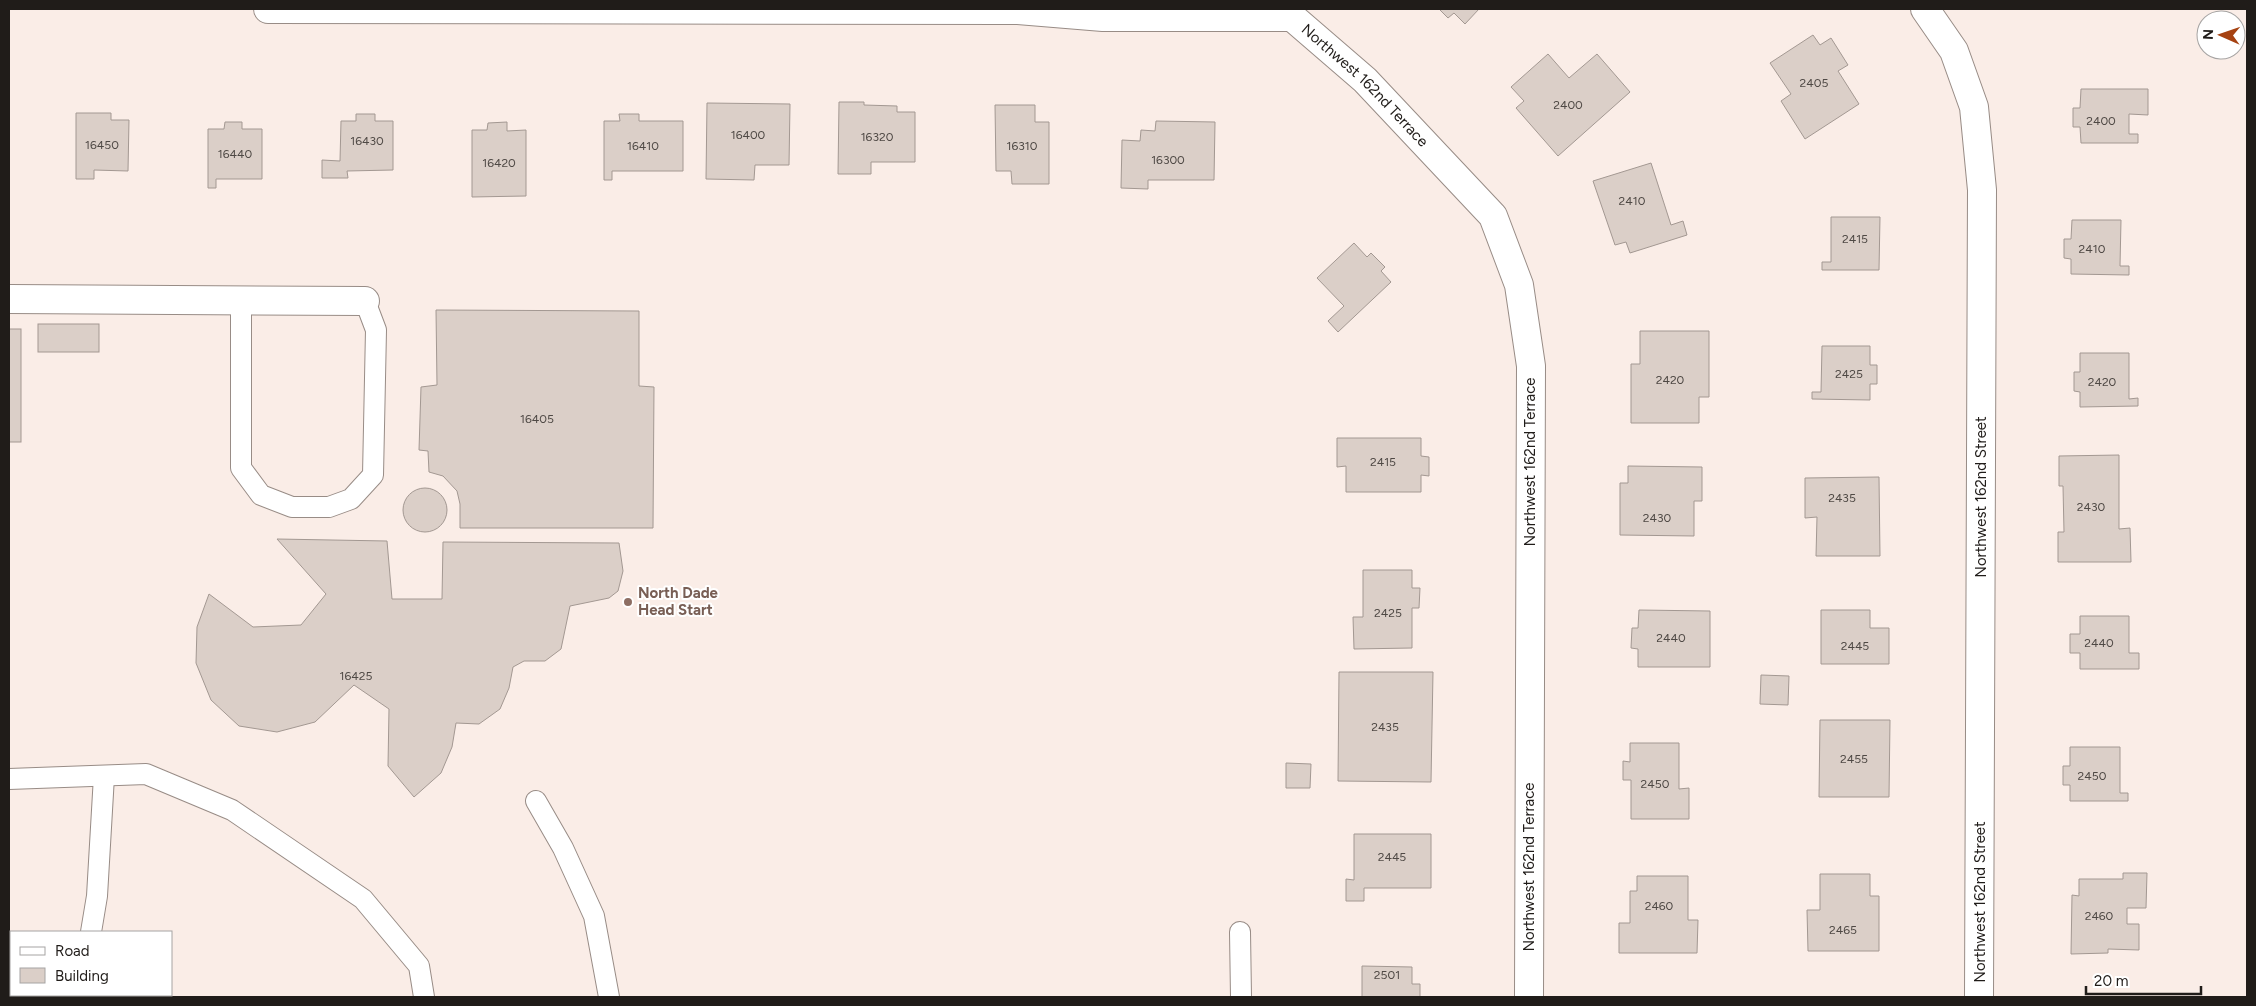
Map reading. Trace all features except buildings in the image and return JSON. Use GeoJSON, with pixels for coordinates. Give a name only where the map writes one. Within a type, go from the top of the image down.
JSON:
{"type":"FeatureCollection","features":[{"type":"Feature","properties":{"kind":"street","name":"Northwest 162nd Terrace"},"geometry":{"type":"LineString","coordinates":[[268,9],[1020,10],[1101,13],[1289,13],[1365,80],[1493,216],[1520,285],[1531,366],[1528,997]]}},
{"type":"Feature","properties":{"kind":"street","name":"Northwest 162nd Street"},"geometry":{"type":"LineString","coordinates":[[1925,9],[1954,51],[1974,107],[1982,190],[1979,997]]}},
{"type":"Feature","properties":{"kind":"street"},"geometry":{"type":"LineString","coordinates":[[9,299],[365,301]]}},
{"type":"Feature","properties":{"kind":"lane"},"geometry":{"type":"LineString","coordinates":[[241,300],[241,468],[261,495],[292,507],[329,507],[351,499],[372,475],[376,330],[365,301]]}},
{"type":"Feature","properties":{"kind":"lane"},"geometry":{"type":"LineString","coordinates":[[9,779],[146,774],[232,810],[363,899],[419,966],[424,997]]}},
{"type":"Feature","properties":{"kind":"lane"},"geometry":{"type":"LineString","coordinates":[[91,931],[97,896],[104,776]]}},
{"type":"Feature","properties":{"kind":"lane"},"geometry":{"type":"LineString","coordinates":[[536,801],[563,848],[594,916],[609,997]]}},
{"type":"Feature","properties":{"kind":"lane"},"geometry":{"type":"LineString","coordinates":[[1240,932],[1241,997]]}},
{"type":"Feature","properties":{"kind":"place","name":"North Dade Head Start"},"geometry":{"type":"Point","coordinates":[628,602]}}]}
